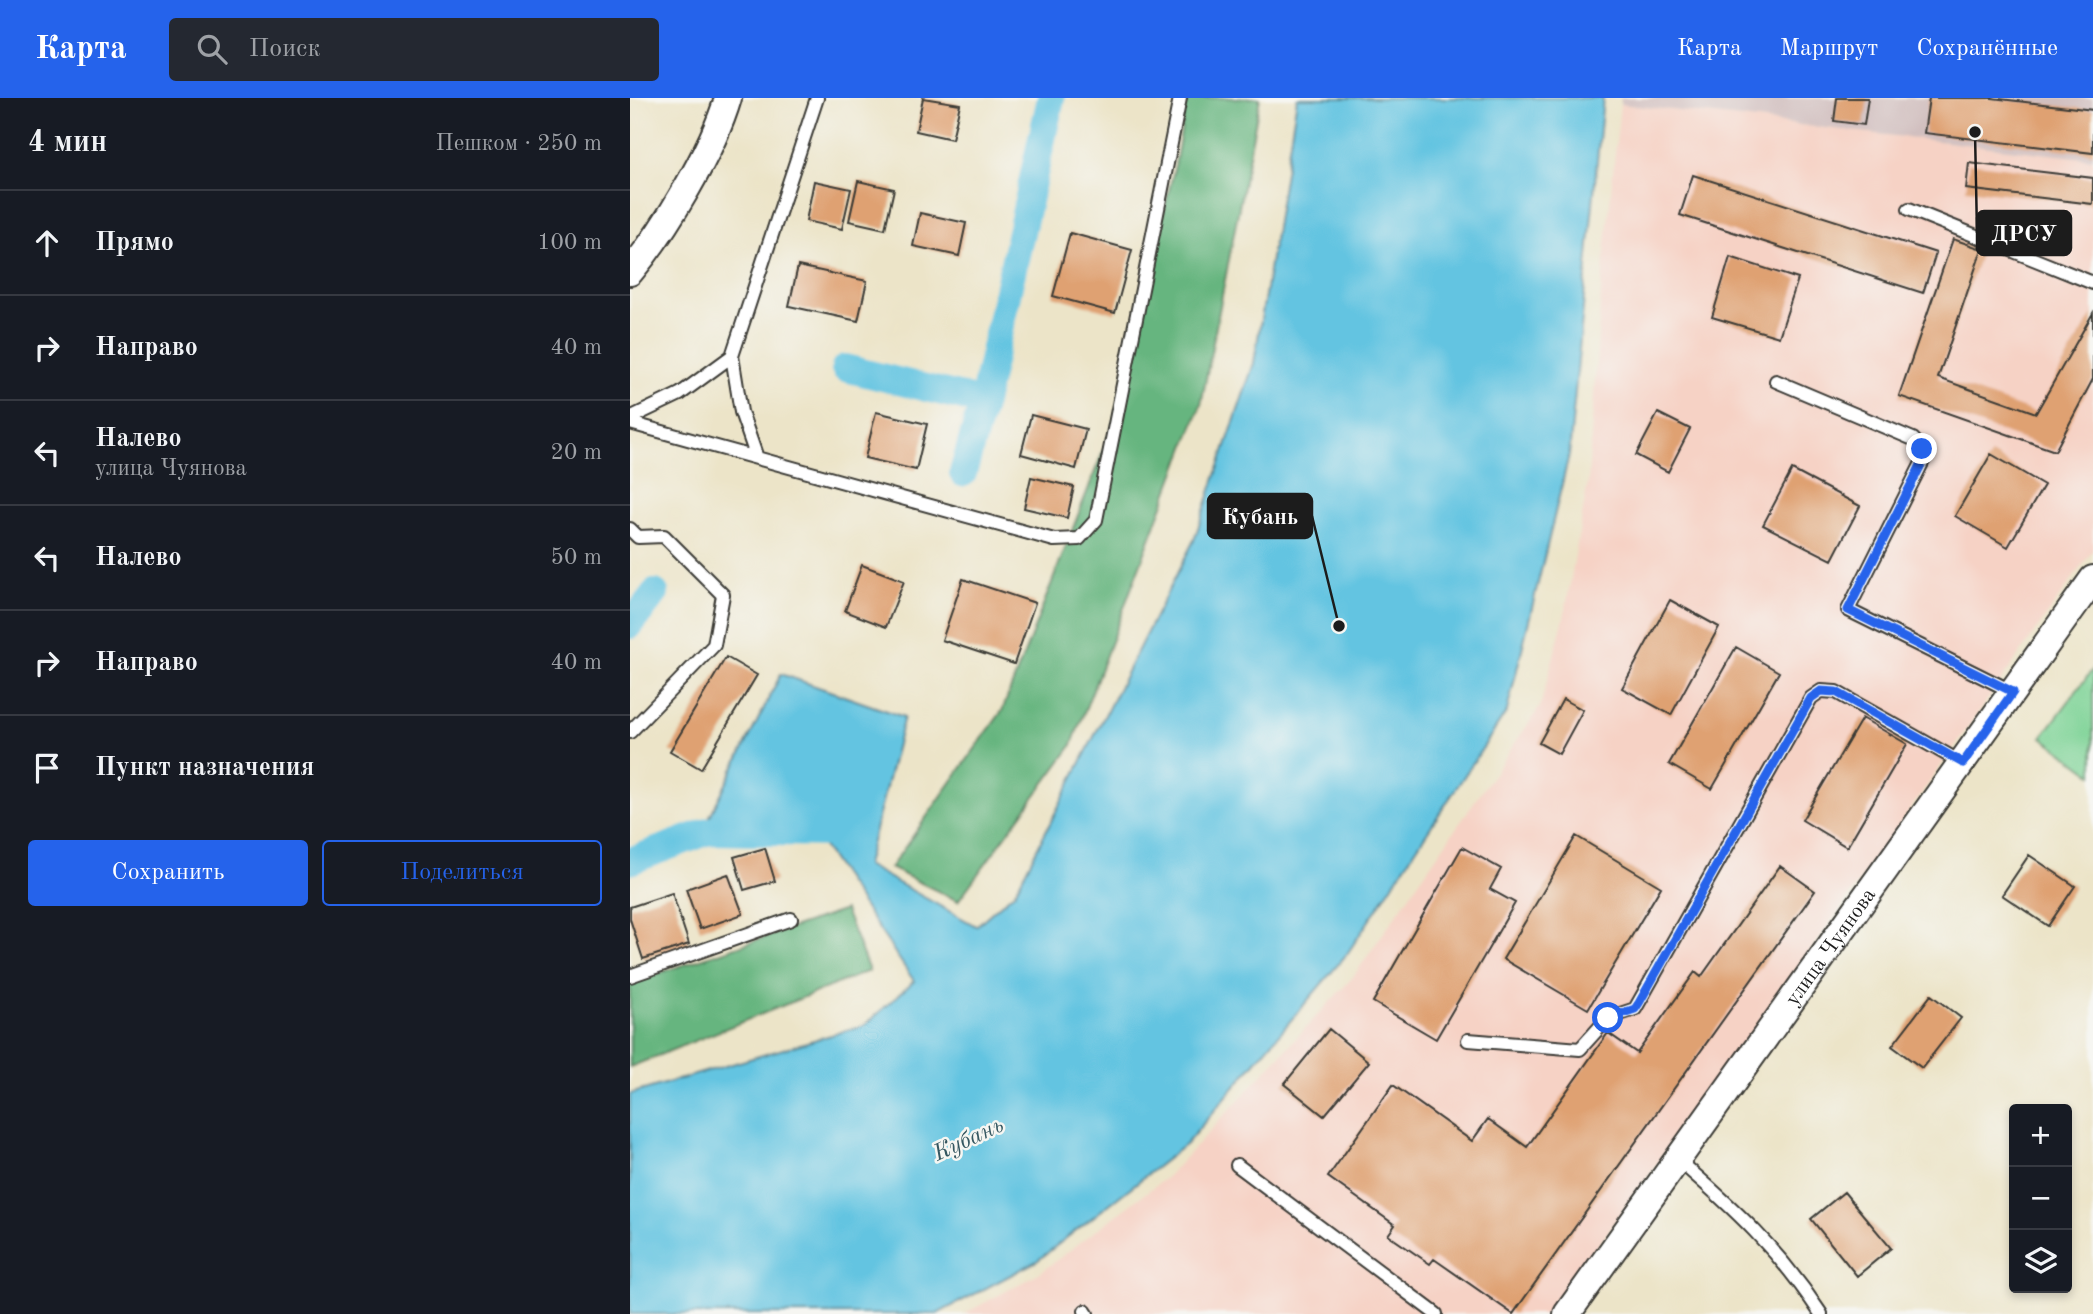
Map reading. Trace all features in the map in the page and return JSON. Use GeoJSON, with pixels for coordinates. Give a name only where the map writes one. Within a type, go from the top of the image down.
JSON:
{"type":"FeatureCollection","features":[{"type":"Feature","properties":{"kind":"street"},"geometry":{"type":"LineString","coordinates":[[630,272],[653,244],[692,176],[728,98]]}},
{"type":"Feature","properties":{"kind":"street","name":"улица Чуянова"},"geometry":{"type":"LineString","coordinates":[[1567,1314],[2093,579]]}},
{"type":"Feature","properties":{"kind":"lane"},"geometry":{"type":"LineString","coordinates":[[757,458],[741,412],[732,356],[817,98]]}},
{"type":"Feature","properties":{"kind":"lane"},"geometry":{"type":"LineString","coordinates":[[630,424],[1054,540],[1079,539],[1096,520],[1180,98]]}},
{"type":"Feature","properties":{"kind":"lane"},"geometry":{"type":"LineString","coordinates":[[1909,209],[2093,283]]}},
{"type":"Feature","properties":{"kind":"lane"},"geometry":{"type":"LineString","coordinates":[[630,418],[680,394],[732,356]]}},
{"type":"Feature","properties":{"kind":"lane"},"geometry":{"type":"LineString","coordinates":[[1776,381],[1913,439],[1922,449],[1923,461],[1848,610],[2013,692]]}},
{"type":"Feature","properties":{"kind":"lane"},"geometry":{"type":"LineString","coordinates":[[630,732],[714,645],[723,595],[664,536],[633,537]]}},
{"type":"Feature","properties":{"kind":"lane"},"geometry":{"type":"LineString","coordinates":[[1468,1040],[1580,1049],[1608,1018],[1635,1009],[1811,698],[1821,691],[1836,692],[1963,763]]}},
{"type":"Feature","properties":{"kind":"lane"},"geometry":{"type":"LineString","coordinates":[[630,976],[791,919]]}},
{"type":"Feature","properties":{"kind":"lane"},"geometry":{"type":"LineString","coordinates":[[1677,1159],[1734,1209],[1791,1269],[1821,1314]]}},
{"type":"Feature","properties":{"kind":"lane"},"geometry":{"type":"LineString","coordinates":[[1237,1165],[1436,1314]]}},
{"type":"Feature","properties":{"kind":"shaded area"},"geometry":{"type":"Polygon","coordinates":[[[1621,98],[2093,98],[2093,159],[1620,104],[1621,98]]]}},
{"type":"Feature","properties":{"kind":"shaded area"},"geometry":{"type":"Polygon","coordinates":[[[1620,104],[2093,159],[2093,550],[1797,970],[1549,1314],[964,1314],[1041,1272],[1168,1176],[1353,977],[1540,707],[1564,618],[1588,482],[1601,291],[1620,104]]]}},
{"type":"Feature","properties":{"kind":"green space"},"geometry":{"type":"Polygon","coordinates":[[[1187,98],[1260,98],[1201,405],[1071,747],[958,901],[890,868],[1002,711],[1113,425],[1175,165],[1187,98]]]}},
{"type":"Feature","properties":{"kind":"green space"},"geometry":{"type":"Polygon","coordinates":[[[2093,669],[2093,775],[2042,737],[2093,669]]]}},
{"type":"Feature","properties":{"kind":"green space"},"geometry":{"type":"Polygon","coordinates":[[[845,910],[869,971],[630,1067],[630,983],[845,910]]]}},
{"type":"Feature","properties":{"kind":"water","name":"Кубань"},"geometry":{"type":"Polygon","coordinates":[[[1297,98],[1603,98],[1569,455],[1507,711],[1347,954],[1186,1144],[1037,1261],[937,1314],[630,1314],[630,1094],[865,1025],[914,981],[814,833],[709,831],[701,834],[781,674],[904,717],[866,865],[976,926],[1015,892],[1194,540],[1254,363],[1297,98]]]}},
{"type":"Feature","properties":{"kind":"building"},"geometry":{"type":"Polygon","coordinates":[[[923,98],[960,104],[952,139],[916,131],[923,98]]]}},
{"type":"Feature","properties":{"kind":"building"},"geometry":{"type":"Polygon","coordinates":[[[1837,98],[1868,98],[1864,125],[1834,121],[1837,98]]]}},
{"type":"Feature","properties":{"kind":"building"},"geometry":{"type":"Polygon","coordinates":[[[1929,98],[1992,98],[2093,110],[2093,153],[1924,133],[1929,98]]]}},
{"type":"Feature","properties":{"kind":"building"},"geometry":{"type":"Polygon","coordinates":[[[1969,163],[2093,178],[2093,204],[1966,189],[1969,163]]]}},
{"type":"Feature","properties":{"kind":"building"},"geometry":{"type":"Polygon","coordinates":[[[1693,175],[1936,253],[1923,293],[1680,215],[1693,175]]]}},
{"type":"Feature","properties":{"kind":"building"},"geometry":{"type":"Polygon","coordinates":[[[814,181],[851,189],[842,229],[806,221],[814,181]]]}},
{"type":"Feature","properties":{"kind":"building"},"geometry":{"type":"Polygon","coordinates":[[[858,181],[894,189],[885,229],[849,221],[858,181]]]}},
{"type":"Feature","properties":{"kind":"building"},"geometry":{"type":"Polygon","coordinates":[[[920,213],[966,223],[959,256],[913,246],[920,213]]]}},
{"type":"Feature","properties":{"kind":"building"},"geometry":{"type":"Polygon","coordinates":[[[1070,233],[1132,250],[1115,313],[1053,296],[1070,233]]]}},
{"type":"Feature","properties":{"kind":"building"},"geometry":{"type":"Polygon","coordinates":[[[1953,239],[1982,249],[1938,378],[2036,413],[2093,313],[2093,379],[2055,451],[1899,396],[1953,239]]]}},
{"type":"Feature","properties":{"kind":"building"},"geometry":{"type":"Polygon","coordinates":[[[1730,257],[1798,279],[1779,337],[1712,317],[1730,257]]]}},
{"type":"Feature","properties":{"kind":"building"},"geometry":{"type":"Polygon","coordinates":[[[798,266],[867,281],[858,321],[789,306],[798,266]]]}},
{"type":"Feature","properties":{"kind":"building"},"geometry":{"type":"Polygon","coordinates":[[[876,412],[927,424],[916,470],[865,458],[876,412]]]}},
{"type":"Feature","properties":{"kind":"building"},"geometry":{"type":"Polygon","coordinates":[[[1658,413],[1690,429],[1668,472],[1636,455],[1658,413]]]}},
{"type":"Feature","properties":{"kind":"building"},"geometry":{"type":"Polygon","coordinates":[[[1031,415],[1086,429],[1076,469],[1021,454],[1031,415]]]}},
{"type":"Feature","properties":{"kind":"building"},"geometry":{"type":"Polygon","coordinates":[[[1991,454],[2044,485],[2008,547],[1955,516],[1991,454]]]}},
{"type":"Feature","properties":{"kind":"building"},"geometry":{"type":"Polygon","coordinates":[[[1792,470],[1860,506],[1832,560],[1763,525],[1792,470]]]}},
{"type":"Feature","properties":{"kind":"building"},"geometry":{"type":"Polygon","coordinates":[[[1031,477],[1074,487],[1067,518],[1024,508],[1031,477]]]}},
{"type":"Feature","properties":{"kind":"building"},"geometry":{"type":"Polygon","coordinates":[[[862,565],[904,581],[886,627],[845,611],[862,565]]]}},
{"type":"Feature","properties":{"kind":"building"},"geometry":{"type":"Polygon","coordinates":[[[963,579],[1035,603],[1014,664],[942,640],[963,579]]]}},
{"type":"Feature","properties":{"kind":"building"},"geometry":{"type":"Polygon","coordinates":[[[1670,600],[1719,627],[1671,715],[1622,688],[1670,600]]]}},
{"type":"Feature","properties":{"kind":"building"},"geometry":{"type":"Polygon","coordinates":[[[1736,647],[1779,672],[1712,789],[1669,764],[1736,647]]]}},
{"type":"Feature","properties":{"kind":"building"},"geometry":{"type":"Polygon","coordinates":[[[726,657],[757,675],[701,769],[670,751],[726,657]]]}},
{"type":"Feature","properties":{"kind":"building"},"geometry":{"type":"Polygon","coordinates":[[[1563,699],[1583,710],[1559,754],[1539,743],[1563,699]]]}},
{"type":"Feature","properties":{"kind":"building"},"geometry":{"type":"Polygon","coordinates":[[[1862,718],[1907,744],[1847,847],[1802,820],[1862,718]]]}},
{"type":"Feature","properties":{"kind":"building"},"geometry":{"type":"Polygon","coordinates":[[[1576,836],[1661,887],[1588,1009],[1503,959],[1576,836]]]}},
{"type":"Feature","properties":{"kind":"building"},"geometry":{"type":"Polygon","coordinates":[[[1462,847],[1501,869],[1490,889],[1515,903],[1436,1039],[1373,1002],[1462,847]]]}},
{"type":"Feature","properties":{"kind":"building"},"geometry":{"type":"Polygon","coordinates":[[[765,848],[775,881],[744,890],[734,857],[765,848]]]}},
{"type":"Feature","properties":{"kind":"building"},"geometry":{"type":"Polygon","coordinates":[[[2029,855],[2075,886],[2048,926],[2002,895],[2029,855]]]}},
{"type":"Feature","properties":{"kind":"building"},"geometry":{"type":"Polygon","coordinates":[[[1780,866],[1815,891],[1513,1314],[1434,1259],[1430,1264],[1388,1235],[1395,1225],[1328,1177],[1393,1085],[1472,1141],[1488,1119],[1527,1147],[1608,1033],[1637,1053],[1695,972],[1701,977],[1780,866]]]}},
{"type":"Feature","properties":{"kind":"building"},"geometry":{"type":"Polygon","coordinates":[[[728,874],[743,914],[700,929],[686,889],[728,874]]]}},
{"type":"Feature","properties":{"kind":"building"},"geometry":{"type":"Polygon","coordinates":[[[672,893],[689,944],[643,959],[630,919],[630,907],[672,893]]]}},
{"type":"Feature","properties":{"kind":"building"},"geometry":{"type":"Polygon","coordinates":[[[1931,995],[1961,1018],[1922,1068],[1892,1046],[1931,995]]]}},
{"type":"Feature","properties":{"kind":"building"},"geometry":{"type":"Polygon","coordinates":[[[1329,1029],[1369,1062],[1324,1116],[1284,1084],[1329,1029]]]}},
{"type":"Feature","properties":{"kind":"building"},"geometry":{"type":"Polygon","coordinates":[[[1844,1192],[1891,1248],[1857,1276],[1811,1219],[1844,1192]]]}},
{"type":"Feature","properties":{"kind":"waterway"},"geometry":{"type":"LineString","coordinates":[[963,473],[983,402],[1051,98]]}},
{"type":"Feature","properties":{"kind":"waterway"},"geometry":{"type":"LineString","coordinates":[[845,368],[983,402]]}},
{"type":"Feature","properties":{"kind":"waterway"},"geometry":{"type":"LineString","coordinates":[[630,625],[655,593]]}},
{"type":"Feature","properties":{"kind":"waterway"},"geometry":{"type":"LineString","coordinates":[[630,861],[709,831],[840,833],[848,844]]}},
{"type":"Feature","properties":{"kind":"place","name":"ДРСУ"},"geometry":{"type":"Point","coordinates":[1975,132]}},
{"type":"Feature","properties":{"kind":"place","name":"Кубань"},"geometry":{"type":"Point","coordinates":[1339,626]}},
{"type":"Feature","properties":{"kind":"route"},"geometry":{"type":"LineString","coordinates":[[1608,1018],[1635,1009],[1639,1003],[1811,698],[1821,691],[1836,692],[1963,763],[2013,692],[1848,610],[1923,461],[1922,449]]}}]}
